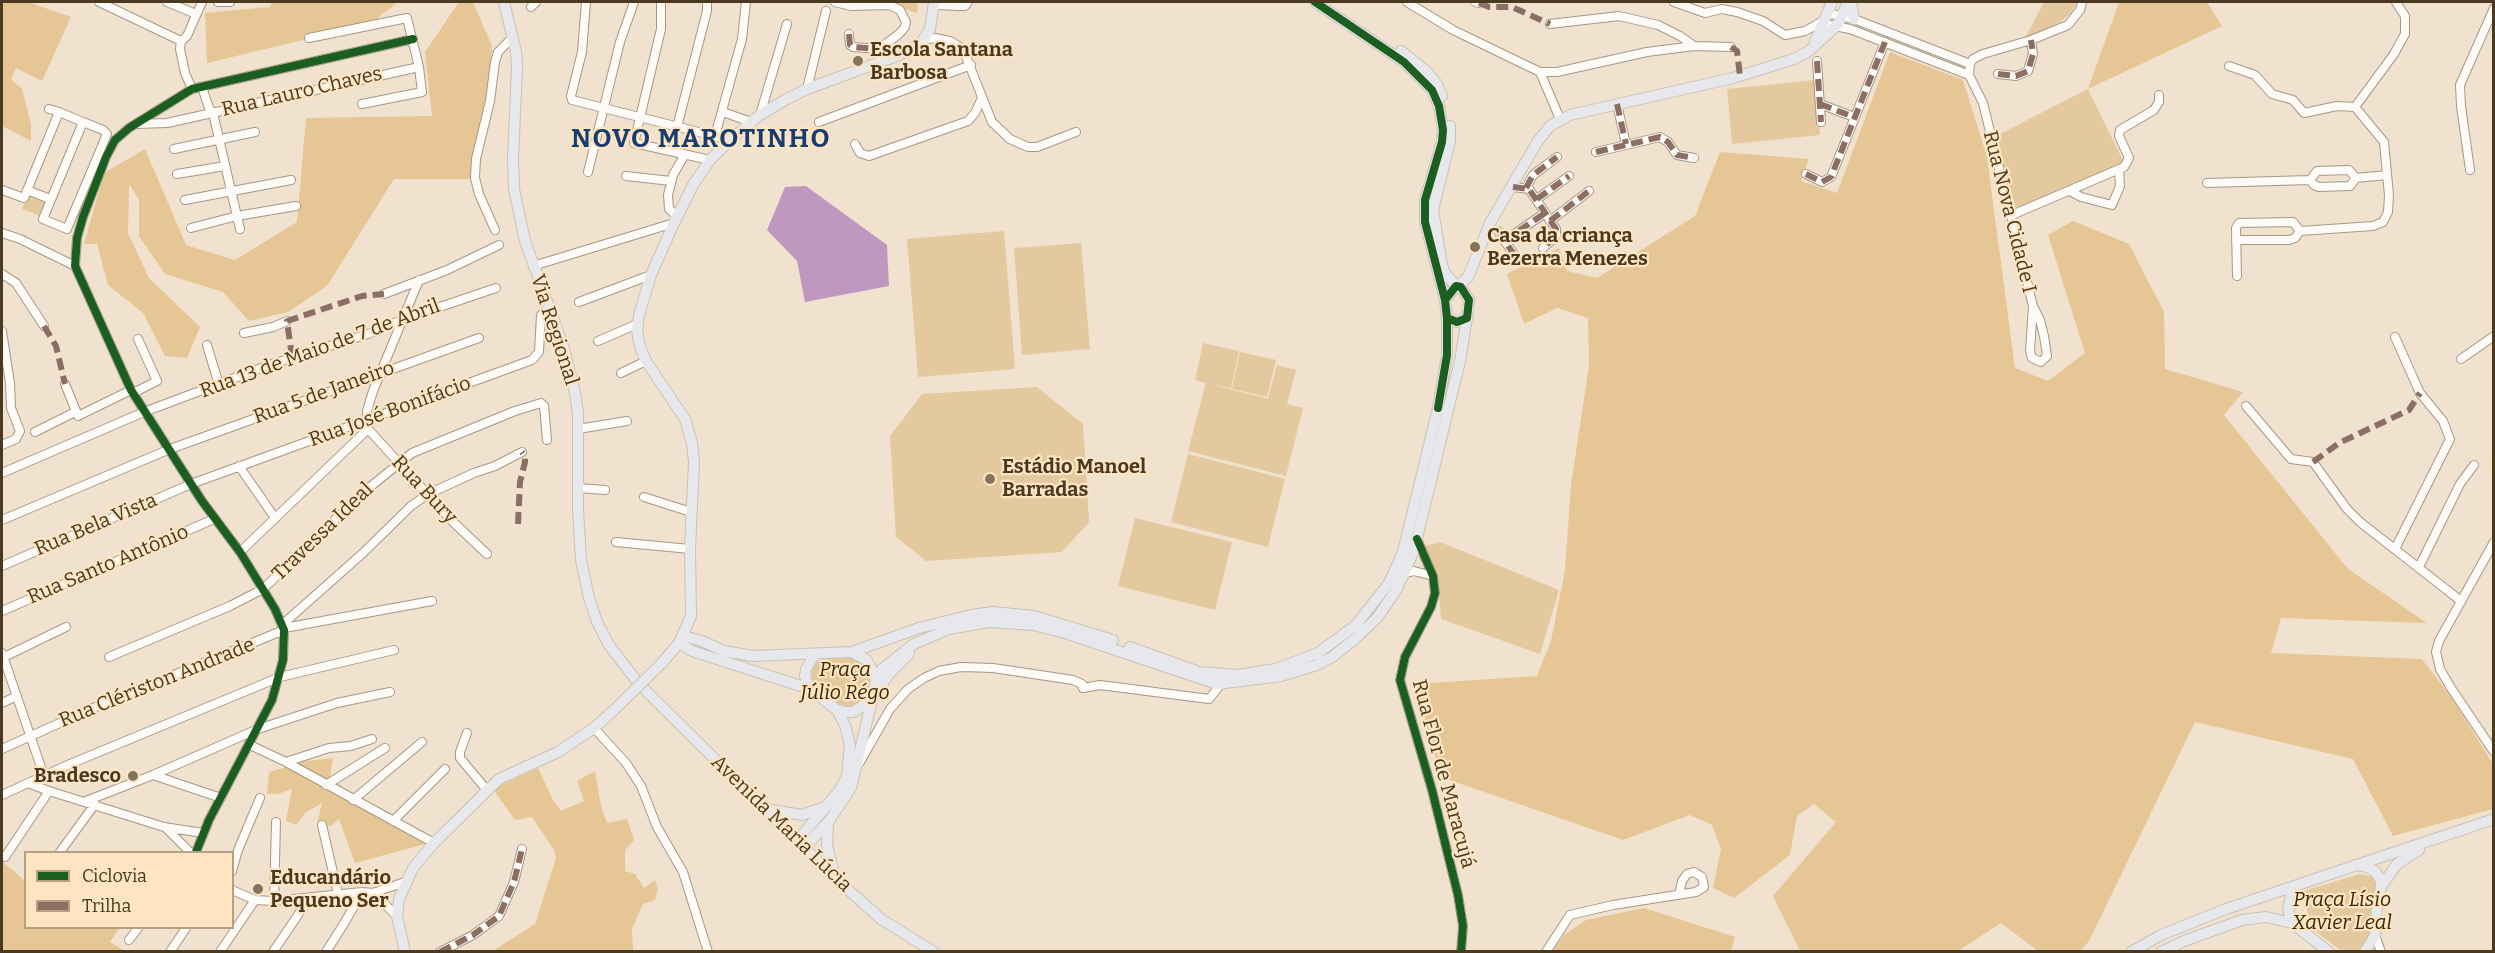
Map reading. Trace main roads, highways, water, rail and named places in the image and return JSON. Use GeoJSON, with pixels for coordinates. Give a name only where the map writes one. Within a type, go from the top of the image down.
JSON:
{"type":"FeatureCollection","features":[{"type":"Feature","properties":{"kind":"main road","name":"Via Regional"},"geometry":{"type":"LineString","coordinates":[[504,2],[513,37],[518,86],[513,158],[518,215],[533,266],[571,373],[578,413],[581,560],[589,598],[609,645],[639,684]]}},
{"type":"Feature","properties":{"kind":"main road"},"geometry":{"type":"LineString","coordinates":[[681,640],[702,641],[724,651],[753,656],[852,652],[919,628],[972,615],[1014,612],[1057,621],[1202,673],[1237,675],[1276,669],[1318,653],[1356,625],[1389,583],[1399,565],[1438,408],[1447,355],[1447,318],[1445,300],[1434,263],[1424,214],[1428,187],[1442,142],[1443,130],[1439,106],[1432,90],[1404,62],[1314,2]]}},
{"type":"Feature","properties":{"kind":"main road"},"geometry":{"type":"LineString","coordinates":[[1328,2],[1415,62],[1437,84],[1442,94],[1449,117],[1450,141],[1437,187],[1433,218],[1445,273],[1464,291],[1469,300]]}},
{"type":"Feature","properties":{"kind":"main road"},"geometry":{"type":"LineString","coordinates":[[1814,45],[1832,2]]}},
{"type":"Feature","properties":{"kind":"main road"},"geometry":{"type":"LineString","coordinates":[[1445,300],[1468,277],[1491,223],[1538,141],[1550,126],[1560,119],[1733,78],[1802,56],[1836,26],[1849,22],[1850,2]]}},
{"type":"Feature","properties":{"kind":"main road"},"geometry":{"type":"LineString","coordinates":[[702,641],[691,616],[690,549],[693,453],[688,426],[676,404],[646,361],[640,347],[637,324],[651,275],[675,219],[693,185],[710,160],[730,140],[760,115],[807,89],[898,56],[923,40],[932,22],[935,3]]}},
{"type":"Feature","properties":{"kind":"main road"},"geometry":{"type":"LineString","coordinates":[[801,845],[829,821],[851,788],[876,679],[882,669],[896,656],[932,635],[962,626],[989,622],[1033,625],[1105,645],[1192,678],[1219,684],[1281,676],[1317,665],[1332,657],[1377,618],[1397,590],[1417,538],[1457,371],[1476,256]]}},
{"type":"Feature","properties":{"kind":"main road"},"geometry":{"type":"LineString","coordinates":[[1447,318],[1457,322],[1467,318]]}},
{"type":"Feature","properties":{"kind":"main road"},"geometry":{"type":"LineString","coordinates":[[405,951],[397,916],[405,882],[413,868],[434,843],[498,779],[558,752],[594,728],[666,659],[681,640],[691,616]]}},
{"type":"Feature","properties":{"kind":"main road"},"geometry":{"type":"LineString","coordinates":[[837,710],[853,712],[873,698],[889,674],[932,635]]}},
{"type":"Feature","properties":{"kind":"main road"},"geometry":{"type":"LineString","coordinates":[[681,640],[692,651],[810,689],[837,710],[849,736],[850,766],[844,783],[801,845]]}},
{"type":"Feature","properties":{"kind":"main road"},"geometry":{"type":"LineString","coordinates":[[666,659],[692,651]]}},
{"type":"Feature","properties":{"kind":"main road"},"geometry":{"type":"LineString","coordinates":[[852,652],[867,660],[876,679]]}},
{"type":"Feature","properties":{"kind":"main road"},"geometry":{"type":"LineString","coordinates":[[810,689],[806,680],[806,669],[815,654]]}},
{"type":"Feature","properties":{"kind":"main road","name":"Avenida Maria Lúcia"},"geometry":{"type":"LineString","coordinates":[[639,684],[835,878],[881,918],[933,951]]}},
{"type":"Feature","properties":{"kind":"main road"},"geometry":{"type":"LineString","coordinates":[[764,808],[802,815],[828,805]]}},
{"type":"Feature","properties":{"kind":"main road"},"geometry":{"type":"LineString","coordinates":[[2131,951],[2194,921],[2493,819]]}},
{"type":"Feature","properties":{"kind":"main road"},"geometry":{"type":"LineString","coordinates":[[829,821],[827,845],[835,878]]}},
{"type":"Feature","properties":{"kind":"main road"},"geometry":{"type":"LineString","coordinates":[[2381,887],[2397,864],[2409,854],[2493,826]]}},
{"type":"Feature","properties":{"kind":"main road"},"geometry":{"type":"LineString","coordinates":[[2355,865],[2376,872],[2381,881],[2375,935],[2365,951]]}},
{"type":"Feature","properties":{"kind":"main road"},"geometry":{"type":"LineString","coordinates":[[2292,922],[2288,909],[2293,887]]}},
{"type":"Feature","properties":{"kind":"main road"},"geometry":{"type":"LineString","coordinates":[[2161,951],[2242,920],[2266,917],[2292,922],[2326,951]]}},
{"type":"Feature","properties":{"kind":"place","name":"Escola Santana Barbosa"},"geometry":{"type":"Point","coordinates":[858,61]}},
{"type":"Feature","properties":{"kind":"place","name":"Casa da criança Bezerra Menezes"},"geometry":{"type":"Point","coordinates":[1475,247]}},
{"type":"Feature","properties":{"kind":"place","name":"Estádio Manoel Barradas"},"geometry":{"type":"Point","coordinates":[990,479]}},
{"type":"Feature","properties":{"kind":"place","name":"Bradesco"},"geometry":{"type":"Point","coordinates":[133,776]}},
{"type":"Feature","properties":{"kind":"place","name":"Educandário Pequeno Ser"},"geometry":{"type":"Point","coordinates":[258,889]}},
{"type":"Feature","properties":{"kind":"district","name":"NOVO MAROTINHO"},"geometry":{"type":"Point","coordinates":[701,140]}},
{"type":"Feature","properties":{"kind":"park label","name":"Praça Júlio Régo"},"geometry":{"type":"Point","coordinates":[845,682]}},
{"type":"Feature","properties":{"kind":"park label","name":"Praça Lísio Xavier Leal"},"geometry":{"type":"Point","coordinates":[2342,912]}}]}
